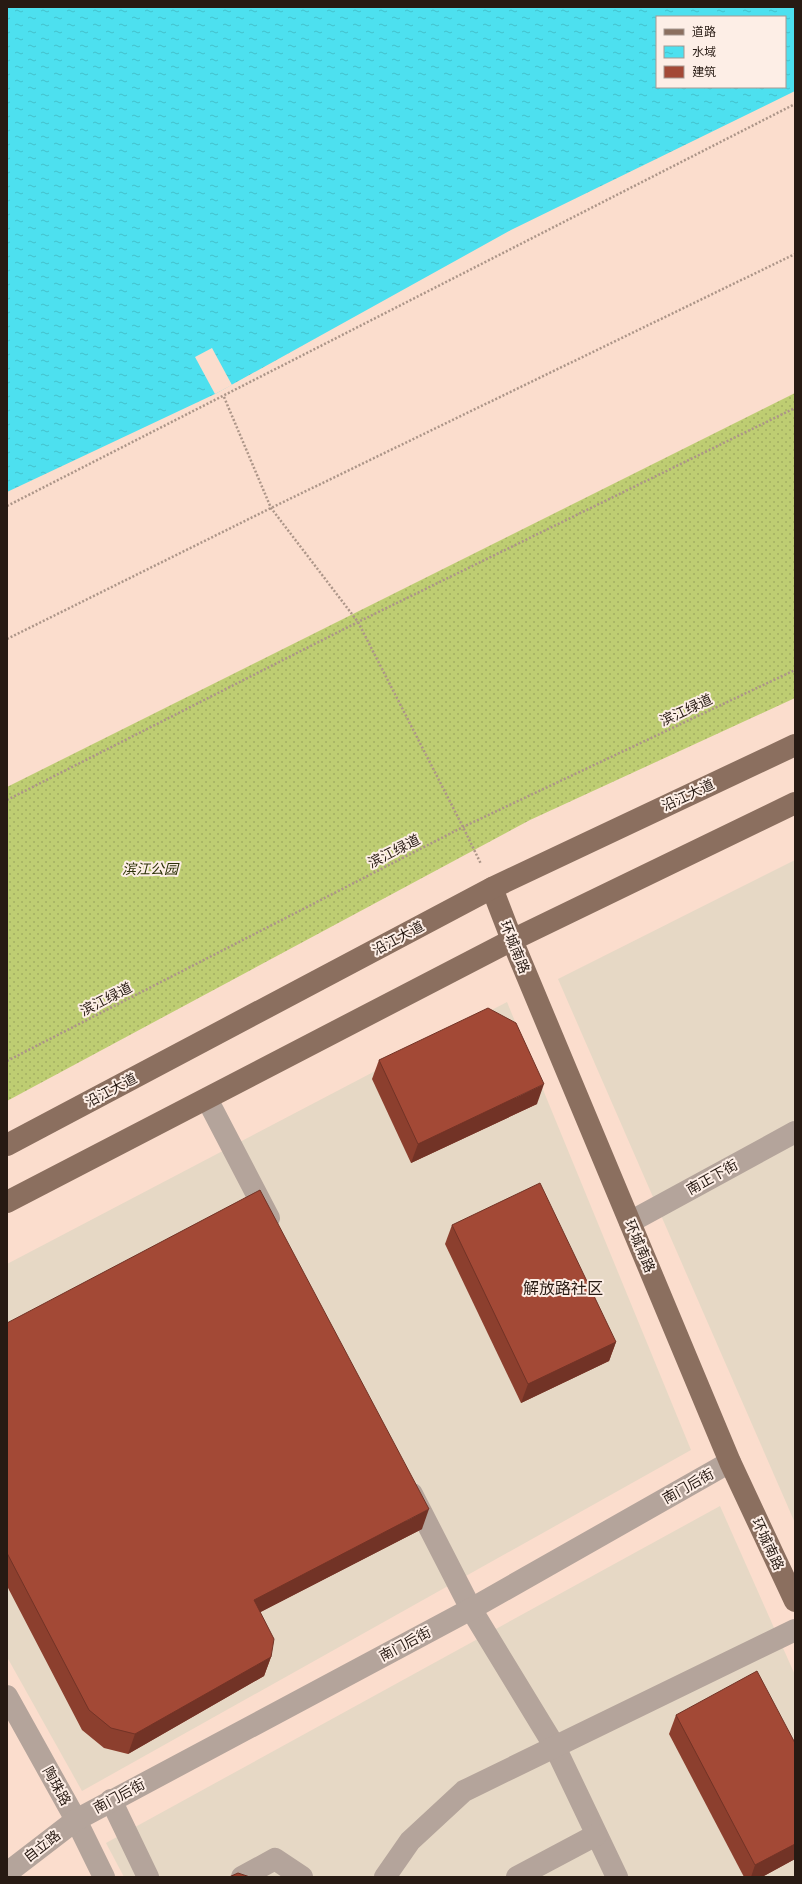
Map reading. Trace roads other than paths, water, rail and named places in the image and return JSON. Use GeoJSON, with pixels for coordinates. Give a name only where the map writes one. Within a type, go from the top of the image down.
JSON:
{"type":"FeatureCollection","features":[{"type":"Feature","properties":{"kind":"main road","name":"沿江大道"},"geometry":{"type":"LineString","coordinates":[[7,1145],[492,888],[795,745]]}},
{"type":"Feature","properties":{"kind":"main road"},"geometry":{"type":"LineString","coordinates":[[7,1202],[512,940],[795,803]]}},
{"type":"Feature","properties":{"kind":"main road","name":"环城南路"},"geometry":{"type":"LineString","coordinates":[[492,888],[512,940],[730,1462],[795,1601]]}},
{"type":"Feature","properties":{"kind":"street"},"geometry":{"type":"LineString","coordinates":[[207,1099],[277,1233]]}},
{"type":"Feature","properties":{"kind":"street","name":"南正下街"},"geometry":{"type":"LineString","coordinates":[[630,1222],[795,1132]]}},
{"type":"Feature","properties":{"kind":"street","name":"南门后街"},"geometry":{"type":"LineString","coordinates":[[76,1820],[472,1609],[730,1462]]}},
{"type":"Feature","properties":{"kind":"street"},"geometry":{"type":"LineString","coordinates":[[402,1474],[472,1609],[554,1747],[617,1877]]}},
{"type":"Feature","properties":{"kind":"street"},"geometry":{"type":"LineString","coordinates":[[385,1877],[410,1841],[464,1791],[795,1630]]}},
{"type":"Feature","properties":{"kind":"street","name":"陶珠路"},"geometry":{"type":"LineString","coordinates":[[7,1696],[76,1820],[104,1877]]}},
{"type":"Feature","properties":{"kind":"street"},"geometry":{"type":"LineString","coordinates":[[111,1800],[148,1877]]}},
{"type":"Feature","properties":{"kind":"street","name":"自立路"},"geometry":{"type":"LineString","coordinates":[[7,1873],[76,1820]]}},
{"type":"Feature","properties":{"kind":"street"},"geometry":{"type":"LineString","coordinates":[[517,1877],[596,1835]]}},
{"type":"Feature","properties":{"kind":"street"},"geometry":{"type":"LineString","coordinates":[[242,1877],[275,1859],[302,1877]]}},
{"type":"Feature","properties":{"kind":"water"},"geometry":{"type":"Polygon","coordinates":[[[7,7],[795,7],[795,91],[511,230],[215,394],[7,492],[7,7]]]}},
{"type":"Feature","properties":{"kind":"district","name":"解放路社区"},"geometry":{"type":"Point","coordinates":[563,1288]}},
{"type":"Feature","properties":{"kind":"park label","name":"滨江公园"},"geometry":{"type":"Point","coordinates":[150,869]}}]}
